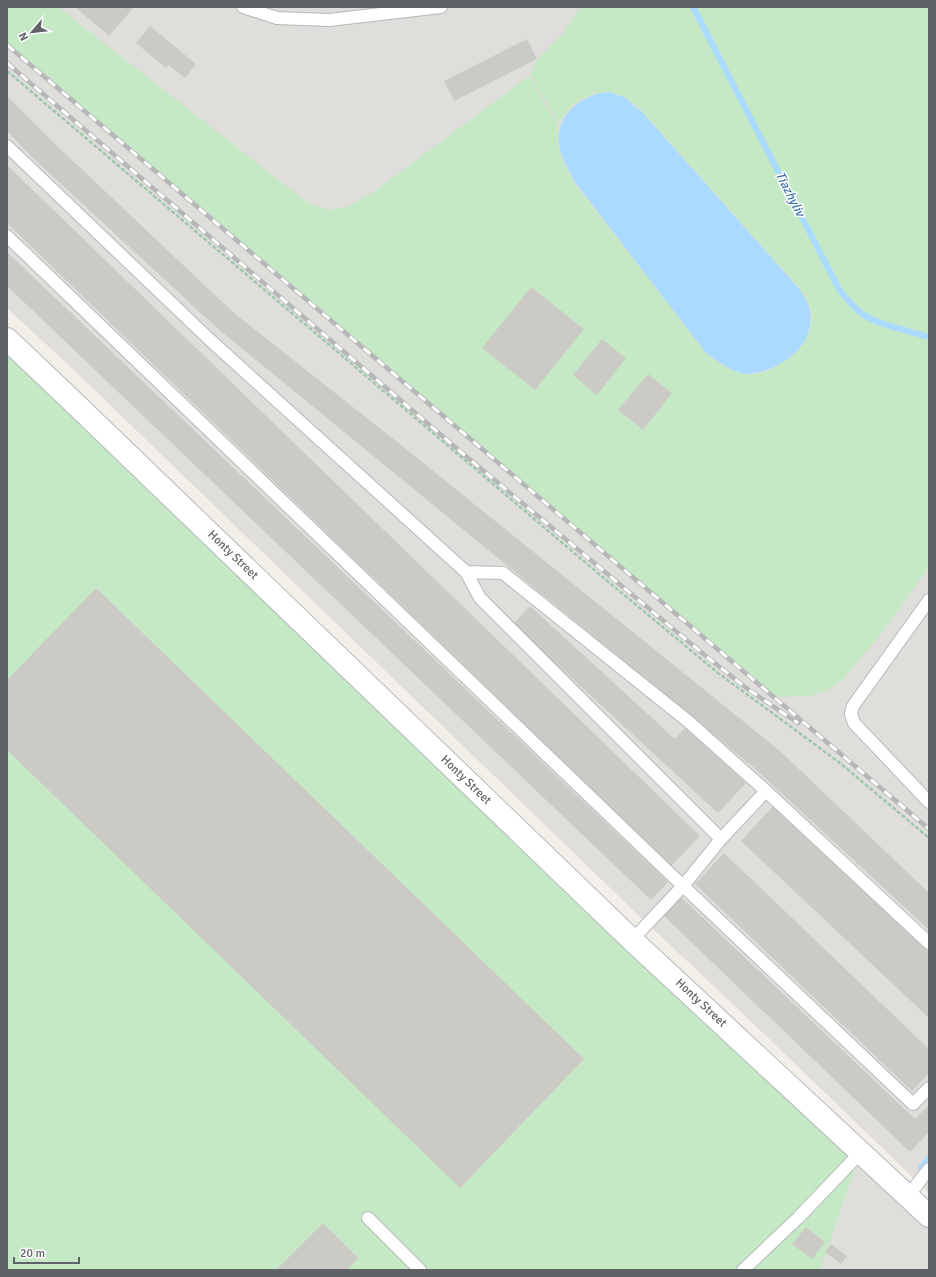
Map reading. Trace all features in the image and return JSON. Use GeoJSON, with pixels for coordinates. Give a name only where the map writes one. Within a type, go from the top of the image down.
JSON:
{"type":"FeatureCollection","features":[{"type":"Feature","properties":{"kind":"street","name":"Honty Street"},"geometry":{"type":"LineString","coordinates":[[7,340],[632,940],[929,1216]]}},
{"type":"Feature","properties":{"kind":"lane"},"geometry":{"type":"LineString","coordinates":[[243,7],[277,18],[329,20],[441,7]]}},
{"type":"Feature","properties":{"kind":"lane"},"geometry":{"type":"LineString","coordinates":[[7,146],[209,339],[466,572],[480,598],[721,839]]}},
{"type":"Feature","properties":{"kind":"lane"},"geometry":{"type":"LineString","coordinates":[[7,236],[683,886],[913,1104],[929,1088]]}},
{"type":"Feature","properties":{"kind":"lane"},"geometry":{"type":"LineString","coordinates":[[466,572],[503,573],[690,722],[929,943]]}},
{"type":"Feature","properties":{"kind":"lane"},"geometry":{"type":"LineString","coordinates":[[929,600],[853,706],[851,714],[854,723],[929,802]]}},
{"type":"Feature","properties":{"kind":"lane"},"geometry":{"type":"LineString","coordinates":[[632,940],[683,886],[721,839],[766,791]]}},
{"type":"Feature","properties":{"kind":"lane"},"geometry":{"type":"LineString","coordinates":[[743,1270],[798,1218],[860,1152]]}},
{"type":"Feature","properties":{"kind":"lane"},"geometry":{"type":"LineString","coordinates":[[908,1196],[929,1169]]}},
{"type":"Feature","properties":{"kind":"lane"},"geometry":{"type":"LineString","coordinates":[[368,1218],[420,1270]]}},
{"type":"Feature","properties":{"kind":"path"},"geometry":{"type":"LineString","coordinates":[[7,71],[605,579],[718,673],[840,763],[929,838]]}},
{"type":"Feature","properties":{"kind":"shaded area"},"geometry":{"type":"Polygon","coordinates":[[[7,7],[929,7],[929,1193],[635,912],[77,373],[7,308],[7,7]]]}},
{"type":"Feature","properties":{"kind":"shaded area"},"geometry":{"type":"Polygon","coordinates":[[[861,1152],[929,1216],[929,1270],[820,1270],[861,1152]]]}},
{"type":"Feature","properties":{"kind":"green space"},"geometry":{"type":"Polygon","coordinates":[[[7,7],[58,7],[308,203],[328,210],[347,207],[373,192],[529,76],[558,126],[558,145],[563,161],[574,183],[707,354],[731,370],[752,374],[769,370],[788,359],[795,354],[806,340],[812,315],[810,306],[801,290],[642,111],[627,99],[622,96],[608,93],[588,96],[570,108],[559,124],[530,75],[537,59],[563,33],[580,7],[929,7],[929,567],[881,634],[843,679],[826,691],[810,696],[776,697],[7,45],[7,7]]]}},
{"type":"Feature","properties":{"kind":"green space"},"geometry":{"type":"Polygon","coordinates":[[[7,340],[861,1152],[820,1270],[7,1270],[7,340]]]}},
{"type":"Feature","properties":{"kind":"water"},"geometry":{"type":"Polygon","coordinates":[[[609,92],[624,97],[642,112],[801,291],[808,303],[811,317],[810,326],[808,335],[804,342],[792,356],[776,366],[766,370],[747,374],[731,369],[706,353],[574,181],[561,154],[559,144],[560,128],[563,120],[579,102],[596,94],[609,92]]]}},
{"type":"Feature","properties":{"kind":"building"},"geometry":{"type":"Polygon","coordinates":[[[75,7],[134,7],[109,36],[75,7]]]}},
{"type":"Feature","properties":{"kind":"building"},"geometry":{"type":"Polygon","coordinates":[[[150,26],[196,64],[185,78],[169,65],[166,68],[136,43],[150,26]]]}},
{"type":"Feature","properties":{"kind":"building"},"geometry":{"type":"Polygon","coordinates":[[[527,39],[537,59],[454,101],[444,81],[527,39]]]}},
{"type":"Feature","properties":{"kind":"building"},"geometry":{"type":"Polygon","coordinates":[[[7,96],[55,144],[234,313],[411,453],[780,751],[929,893],[929,930],[752,766],[217,328],[33,158],[7,131],[7,96]]]}},
{"type":"Feature","properties":{"kind":"building"},"geometry":{"type":"Polygon","coordinates":[[[7,165],[700,836],[671,866],[7,223],[7,165]]]}},
{"type":"Feature","properties":{"kind":"building"},"geometry":{"type":"Polygon","coordinates":[[[7,252],[668,882],[651,900],[7,286],[7,252]]]}},
{"type":"Feature","properties":{"kind":"building"},"geometry":{"type":"Polygon","coordinates":[[[531,287],[584,329],[535,390],[482,348],[531,287]]]}},
{"type":"Feature","properties":{"kind":"building"},"geometry":{"type":"Polygon","coordinates":[[[602,339],[626,358],[597,395],[573,375],[602,339]]]}},
{"type":"Feature","properties":{"kind":"building"},"geometry":{"type":"Polygon","coordinates":[[[648,374],[672,393],[643,430],[618,410],[648,374]]]}},
{"type":"Feature","properties":{"kind":"building"},"geometry":{"type":"Polygon","coordinates":[[[96,588],[584,1059],[460,1188],[7,750],[7,680],[96,588]]]}},
{"type":"Feature","properties":{"kind":"building"},"geometry":{"type":"Polygon","coordinates":[[[530,606],[675,739],[685,728],[746,783],[718,813],[513,624],[530,606]]]}},
{"type":"Feature","properties":{"kind":"building"},"geometry":{"type":"Polygon","coordinates":[[[773,806],[929,952],[929,1018],[741,841],[773,806]]]}},
{"type":"Feature","properties":{"kind":"building"},"geometry":{"type":"Polygon","coordinates":[[[724,853],[929,1049],[929,1073],[912,1091],[695,884],[724,853]]]}},
{"type":"Feature","properties":{"kind":"building"},"geometry":{"type":"Polygon","coordinates":[[[681,897],[915,1119],[929,1105],[929,1132],[910,1152],[662,914],[681,897]]]}},
{"type":"Feature","properties":{"kind":"building"},"geometry":{"type":"Polygon","coordinates":[[[323,1223],[358,1258],[347,1270],[276,1270],[323,1223]]]}},
{"type":"Feature","properties":{"kind":"building"},"geometry":{"type":"Polygon","coordinates":[[[806,1227],[825,1242],[812,1259],[792,1244],[806,1227]]]}},
{"type":"Feature","properties":{"kind":"building"},"geometry":{"type":"Polygon","coordinates":[[[831,1244],[847,1256],[841,1264],[825,1252],[831,1244]]]}},
{"type":"Feature","properties":{"kind":"waterway","name":"Tiazhyliv"},"geometry":{"type":"LineString","coordinates":[[693,7],[840,291],[863,315],[889,326],[929,337]]}},
{"type":"Feature","properties":{"kind":"waterway"},"geometry":{"type":"LineString","coordinates":[[921,1168],[929,1158]]}},
{"type":"Feature","properties":{"kind":"railway"},"geometry":{"type":"LineString","coordinates":[[7,45],[929,829]]}},
{"type":"Feature","properties":{"kind":"railway"},"geometry":{"type":"LineString","coordinates":[[7,63],[461,452],[707,657],[749,690],[798,723]]}}]}
